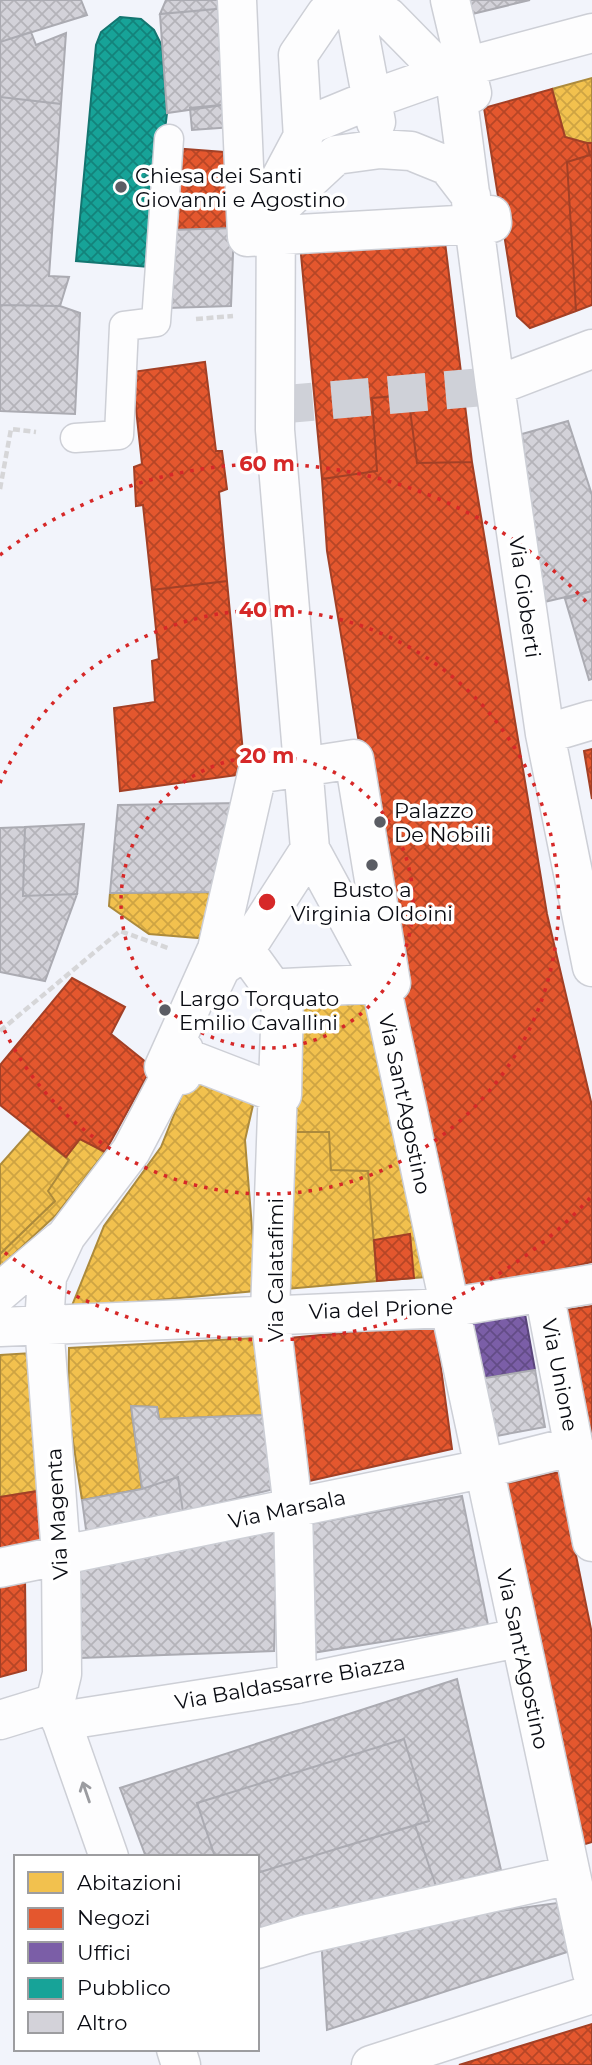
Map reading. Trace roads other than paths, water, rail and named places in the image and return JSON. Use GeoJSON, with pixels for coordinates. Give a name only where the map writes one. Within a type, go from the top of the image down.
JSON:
{"type":"FeatureCollection","features":[{"type":"Feature","properties":{"kind":"street"},"geometry":{"type":"LineString","coordinates":[[237,0],[247,237],[276,224],[472,210]]}},
{"type":"Feature","properties":{"kind":"street"},"geometry":{"type":"LineString","coordinates":[[303,138],[298,55],[326,14],[344,0]]}},
{"type":"Feature","properties":{"kind":"street"},"geometry":{"type":"LineString","coordinates":[[353,0],[380,149]]}},
{"type":"Feature","properties":{"kind":"street"},"geometry":{"type":"LineString","coordinates":[[361,0],[388,17],[455,70]]}},
{"type":"Feature","properties":{"kind":"street"},"geometry":{"type":"LineString","coordinates":[[276,224],[291,193],[336,155],[380,149],[411,152],[448,166],[472,210],[492,223],[455,70],[450,0]]}},
{"type":"Feature","properties":{"kind":"street"},"geometry":{"type":"LineString","coordinates":[[303,138],[309,125],[372,99],[455,70],[592,33]]}},
{"type":"Feature","properties":{"kind":"street","name":"Via Sant'Agostino"},"geometry":{"type":"LineString","coordinates":[[303,138],[276,187],[275,430],[310,849],[380,984],[447,1308],[592,1973]]}},
{"type":"Feature","properties":{"kind":"street","name":"Via Gioberti"},"geometry":{"type":"LineString","coordinates":[[472,210],[545,734],[592,967]]}},
{"type":"Feature","properties":{"kind":"street"},"geometry":{"type":"LineString","coordinates":[[495,386],[592,349]]}},
{"type":"Feature","properties":{"kind":"street"},"geometry":{"type":"LineString","coordinates":[[545,734],[592,720]]}},
{"type":"Feature","properties":{"kind":"street"},"geometry":{"type":"LineString","coordinates":[[174,1072],[182,1075],[188,1059],[282,1095],[284,988],[391,983],[354,759],[257,774],[217,949],[228,956]]}},
{"type":"Feature","properties":{"kind":"street"},"geometry":{"type":"LineString","coordinates":[[0,1292],[66,1236],[131,1151],[174,1072],[221,967],[310,849]]}},
{"type":"Feature","properties":{"kind":"street","name":"Via Calatafimi"},"geometry":{"type":"LineString","coordinates":[[228,956],[281,1000],[270,1313],[293,1508],[297,1684]]}},
{"type":"Feature","properties":{"kind":"street","name":"Via Magenta"},"geometry":{"type":"LineString","coordinates":[[58,1712],[62,1674],[61,1555],[44,1324],[47,1277],[66,1236]]}},
{"type":"Feature","properties":{"kind":"street","name":"Via del Prione"},"geometry":{"type":"LineString","coordinates":[[0,1327],[270,1313],[447,1308],[592,1284]]}},
{"type":"Feature","properties":{"kind":"street","name":"Via Unione"},"geometry":{"type":"LineString","coordinates":[[544,1292],[592,1542]]}},
{"type":"Feature","properties":{"kind":"street","name":"Via Marsala"},"geometry":{"type":"LineString","coordinates":[[0,1568],[482,1469],[573,1446]]}},
{"type":"Feature","properties":{"kind":"street","name":"Via Baldassarre Biazza"},"geometry":{"type":"LineString","coordinates":[[0,1720],[297,1684],[518,1638]]}},
{"type":"Feature","properties":{"kind":"street"},"geometry":{"type":"LineString","coordinates":[[58,1712],[107,1855]]}},
{"type":"Feature","properties":{"kind":"street"},"geometry":{"type":"LineString","coordinates":[[259,1948],[307,1934],[570,1875]]}},
{"type":"Feature","properties":{"kind":"street"},"geometry":{"type":"LineString","coordinates":[[371,2065],[592,1994]]}},
{"type":"Feature","properties":{"kind":"lane"},"geometry":{"type":"LineString","coordinates":[[75,438],[119,435],[124,326],[156,322],[169,139]]}},
{"type":"Feature","properties":{"kind":"tunnel"},"geometry":{"type":"LineString","coordinates":[[275,405],[495,386]]}},
{"type":"Feature","properties":{"kind":"place","name":"Chiesa dei Santi Giovanni e Agostino"},"geometry":{"type":"Point","coordinates":[121,187]}},
{"type":"Feature","properties":{"kind":"place","name":"Palazzo De Nobili"},"geometry":{"type":"Point","coordinates":[380,822]}},
{"type":"Feature","properties":{"kind":"place","name":"Busto a Virginia Oldoini"},"geometry":{"type":"Point","coordinates":[372,865]}},
{"type":"Feature","properties":{"kind":"place","name":"Largo Torquato Emilio Cavallini"},"geometry":{"type":"Point","coordinates":[165,1010]}}]}
